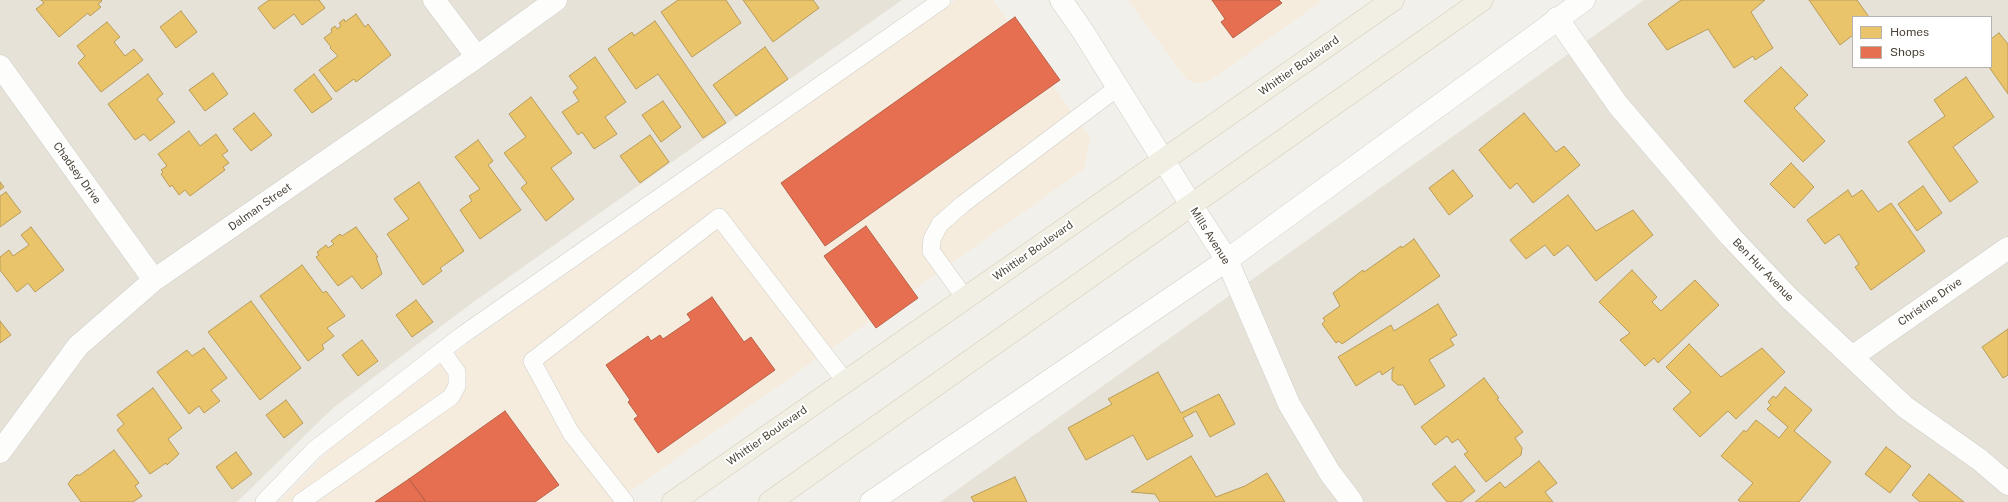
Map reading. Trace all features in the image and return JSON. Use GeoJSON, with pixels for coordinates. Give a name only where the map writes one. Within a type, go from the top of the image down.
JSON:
{"type":"FeatureCollection","features":[{"type":"Feature","properties":{"kind":"main road","name":"Whittier Boulevard"},"geometry":{"type":"LineString","coordinates":[[673,502],[1393,0]]}},
{"type":"Feature","properties":{"kind":"main road"},"geometry":{"type":"LineString","coordinates":[[770,502],[1192,206],[1482,0]]}},
{"type":"Feature","properties":{"kind":"street"},"geometry":{"type":"LineString","coordinates":[[434,0],[477,57]]}},
{"type":"Feature","properties":{"kind":"street","name":"Dalman Street"},"geometry":{"type":"LineString","coordinates":[[0,452],[78,346],[154,280],[477,57],[556,0]]}},
{"type":"Feature","properties":{"kind":"street","name":"Mills Avenue"},"geometry":{"type":"LineString","coordinates":[[1061,0],[1227,260],[1290,404],[1330,473],[1352,502]]}},
{"type":"Feature","properties":{"kind":"street"},"geometry":{"type":"LineString","coordinates":[[871,502],[1227,260],[1557,18],[1584,0]]}},
{"type":"Feature","properties":{"kind":"street","name":"Ben Hur Avenue"},"geometry":{"type":"LineString","coordinates":[[1557,18],[1618,105],[1730,236],[1789,298],[1904,407],[1980,460],[2008,484]]}},
{"type":"Feature","properties":{"kind":"street","name":"Chadsey Drive"},"geometry":{"type":"LineString","coordinates":[[0,66],[154,280]]}},
{"type":"Feature","properties":{"kind":"street","name":"Christine Drive"},"geometry":{"type":"LineString","coordinates":[[1852,357],[2008,248]]}},
{"type":"Feature","properties":{"kind":"lane"},"geometry":{"type":"LineString","coordinates":[[270,500],[314,450],[442,351],[942,0]]}},
{"type":"Feature","properties":{"kind":"lane"},"geometry":{"type":"LineString","coordinates":[[965,298],[931,251],[932,239],[940,224],[964,204],[1117,88]]}},
{"type":"Feature","properties":{"kind":"lane"},"geometry":{"type":"LineString","coordinates":[[625,502],[571,433],[532,361],[719,217],[845,381]]}},
{"type":"Feature","properties":{"kind":"lane"},"geometry":{"type":"LineString","coordinates":[[302,502],[451,397],[457,386],[457,372],[442,351]]}},
{"type":"Feature","properties":{"kind":"shaded area"},"geometry":{"type":"Polygon","coordinates":[[[0,0],[902,0],[472,303],[333,408],[237,502],[0,502],[0,0]]]}},
{"type":"Feature","properties":{"kind":"shaded area"},"geometry":{"type":"Polygon","coordinates":[[[956,0],[993,0],[1090,138],[1084,169],[615,502],[279,502],[336,443],[471,341],[956,0]]]}},
{"type":"Feature","properties":{"kind":"shaded area"},"geometry":{"type":"Polygon","coordinates":[[[1128,0],[1323,0],[1212,79],[1200,84],[1187,80],[1128,0]]]}},
{"type":"Feature","properties":{"kind":"shaded area"},"geometry":{"type":"Polygon","coordinates":[[[1644,0],[2008,0],[2008,502],[940,502],[1644,0]]]}},
{"type":"Feature","properties":{"kind":"building: Homes"},"geometry":{"type":"Polygon","coordinates":[[[41,0],[102,1],[98,4],[101,7],[90,16],[88,13],[59,37],[36,9],[44,3],[41,0]]]}},
{"type":"Feature","properties":{"kind":"building: Homes"},"geometry":{"type":"Polygon","coordinates":[[[269,0],[319,0],[325,8],[302,25],[294,14],[274,29],[258,8],[269,0]]]}},
{"type":"Feature","properties":{"kind":"building: Homes"},"geometry":{"type":"Polygon","coordinates":[[[678,0],[726,0],[741,23],[692,57],[661,12],[678,0]]]}},
{"type":"Feature","properties":{"kind":"building: Homes"},"geometry":{"type":"Polygon","coordinates":[[[743,0],[813,0],[819,8],[773,42],[743,0]]]}},
{"type":"Feature","properties":{"kind":"building: Homes"},"geometry":{"type":"Polygon","coordinates":[[[1681,0],[1765,0],[1751,12],[1773,48],[1755,60],[1753,56],[1734,68],[1708,29],[1667,50],[1648,24],[1681,0]]]}},
{"type":"Feature","properties":{"kind":"building: Homes"},"geometry":{"type":"Polygon","coordinates":[[[1809,0],[1857,0],[1868,16],[1852,16],[1852,36],[1840,45],[1809,0]]]}},
{"type":"Feature","properties":{"kind":"building: Homes"},"geometry":{"type":"Polygon","coordinates":[[[181,11],[197,32],[176,48],[160,27],[181,11]]]}},
{"type":"Feature","properties":{"kind":"building: Homes"},"geometry":{"type":"Polygon","coordinates":[[[356,14],[365,27],[368,24],[391,55],[356,82],[354,79],[336,92],[319,70],[338,56],[330,48],[331,47],[324,38],[332,32],[331,29],[335,26],[337,29],[341,26],[339,23],[344,19],[345,22],[356,14]]]}},
{"type":"Feature","properties":{"kind":"building: Homes"},"geometry":{"type":"Polygon","coordinates":[[[655,21],[726,123],[703,138],[658,74],[636,89],[608,49],[632,32],[634,36],[655,21]]]}},
{"type":"Feature","properties":{"kind":"building: Homes"},"geometry":{"type":"Polygon","coordinates":[[[107,22],[120,37],[114,42],[125,56],[134,49],[143,60],[101,92],[78,63],[85,56],[77,46],[107,22]]]}},
{"type":"Feature","properties":{"kind":"building: Homes"},"geometry":{"type":"Polygon","coordinates":[[[1999,33],[2008,44],[2008,94],[1990,68],[1992,68],[1992,38],[1999,33]]]}},
{"type":"Feature","properties":{"kind":"building: Homes"},"geometry":{"type":"Polygon","coordinates":[[[765,47],[788,79],[736,116],[713,85],[765,47]]]}},
{"type":"Feature","properties":{"kind":"building: Homes"},"geometry":{"type":"Polygon","coordinates":[[[595,57],[626,102],[605,117],[617,134],[594,149],[582,132],[578,135],[562,112],[579,101],[573,92],[578,88],[569,76],[595,57]]]}},
{"type":"Feature","properties":{"kind":"building: Homes"},"geometry":{"type":"Polygon","coordinates":[[[1781,67],[1808,95],[1794,108],[1825,141],[1803,162],[1744,101],[1781,67]]]}},
{"type":"Feature","properties":{"kind":"building: Homes"},"geometry":{"type":"Polygon","coordinates":[[[213,73],[228,94],[205,111],[189,90],[213,73]]]}},
{"type":"Feature","properties":{"kind":"building: Homes"},"geometry":{"type":"Polygon","coordinates":[[[148,74],[163,94],[157,99],[175,122],[150,141],[144,134],[135,140],[108,104],[148,74]]]}},
{"type":"Feature","properties":{"kind":"building: Homes"},"geometry":{"type":"Polygon","coordinates":[[[314,74],[332,99],[312,113],[294,90],[314,74]]]}},
{"type":"Feature","properties":{"kind":"building: Homes"},"geometry":{"type":"Polygon","coordinates":[[[1966,77],[1994,117],[1953,147],[1978,182],[1950,202],[1908,142],[1945,116],[1934,100],[1966,77]]]}},
{"type":"Feature","properties":{"kind":"building: Homes"},"geometry":{"type":"Polygon","coordinates":[[[531,97],[572,153],[551,168],[574,199],[546,221],[521,188],[527,183],[504,153],[526,137],[509,114],[531,97]]]}},
{"type":"Feature","properties":{"kind":"building: Homes"},"geometry":{"type":"Polygon","coordinates":[[[663,101],[681,127],[661,142],[642,115],[663,101]]]}},
{"type":"Feature","properties":{"kind":"building: Homes"},"geometry":{"type":"Polygon","coordinates":[[[254,113],[272,135],[251,151],[233,129],[254,113]]]}},
{"type":"Feature","properties":{"kind":"building: Homes"},"geometry":{"type":"Polygon","coordinates":[[[1524,113],[1556,152],[1564,146],[1580,165],[1533,203],[1517,183],[1510,189],[1479,150],[1524,113]]]}},
{"type":"Feature","properties":{"kind":"building: Homes"},"geometry":{"type":"Polygon","coordinates":[[[189,131],[200,146],[216,134],[228,151],[222,155],[229,163],[223,167],[225,170],[190,196],[185,190],[179,195],[172,185],[170,187],[161,174],[163,172],[161,170],[167,166],[158,154],[189,131]]]}},
{"type":"Feature","properties":{"kind":"building: Homes"},"geometry":{"type":"Polygon","coordinates":[[[650,135],[669,162],[640,183],[620,156],[650,135]]]}},
{"type":"Feature","properties":{"kind":"building: Homes"},"geometry":{"type":"Polygon","coordinates":[[[478,140],[493,161],[488,165],[521,210],[480,239],[460,210],[472,201],[469,196],[480,189],[455,157],[478,140]]]}},
{"type":"Feature","properties":{"kind":"building: Homes"},"geometry":{"type":"Polygon","coordinates":[[[1791,163],[1814,187],[1794,208],[1770,184],[1791,163]]]}},
{"type":"Feature","properties":{"kind":"building: Homes"},"geometry":{"type":"Polygon","coordinates":[[[1453,170],[1473,196],[1449,215],[1429,188],[1453,170]]]}},
{"type":"Feature","properties":{"kind":"building: Homes"},"geometry":{"type":"Polygon","coordinates":[[[0,182],[4,187],[0,190],[0,182]]]}},
{"type":"Feature","properties":{"kind":"building: Homes"},"geometry":{"type":"Polygon","coordinates":[[[419,182],[464,251],[440,268],[442,271],[423,285],[387,234],[409,219],[394,199],[419,182]]]}},
{"type":"Feature","properties":{"kind":"building: Homes"},"geometry":{"type":"Polygon","coordinates":[[[1923,186],[1942,213],[1917,231],[1898,204],[1923,186]]]}},
{"type":"Feature","properties":{"kind":"building: Homes"},"geometry":{"type":"Polygon","coordinates":[[[1848,190],[1852,197],[1862,190],[1878,212],[1891,203],[1925,251],[1871,290],[1855,267],[1859,264],[1839,234],[1825,244],[1807,220],[1848,190]]]}},
{"type":"Feature","properties":{"kind":"building: Homes"},"geometry":{"type":"Polygon","coordinates":[[[6,192],[21,212],[0,227],[0,196],[6,192]]]}},
{"type":"Feature","properties":{"kind":"building: Homes"},"geometry":{"type":"Polygon","coordinates":[[[1568,195],[1596,231],[1633,210],[1653,235],[1596,281],[1568,245],[1554,256],[1545,245],[1526,259],[1510,240],[1568,195]]]}},
{"type":"Feature","properties":{"kind":"building: Homes"},"geometry":{"type":"Polygon","coordinates":[[[31,227],[64,270],[35,292],[28,283],[17,292],[0,270],[0,257],[9,250],[13,256],[29,245],[21,235],[31,227]]]}},
{"type":"Feature","properties":{"kind":"building: Homes"},"geometry":{"type":"Polygon","coordinates":[[[356,227],[378,257],[376,257],[382,274],[362,289],[352,276],[338,286],[316,257],[319,255],[317,252],[326,245],[328,248],[334,244],[331,241],[340,234],[342,236],[356,227]]]}},
{"type":"Feature","properties":{"kind":"building: Homes"},"geometry":{"type":"Polygon","coordinates":[[[1414,239],[1440,276],[1342,344],[1339,341],[1336,343],[1322,324],[1325,321],[1323,318],[1340,306],[1333,293],[1363,270],[1364,272],[1401,246],[1402,248],[1414,239]]]}},
{"type":"Feature","properties":{"kind":"building: Homes"},"geometry":{"type":"Polygon","coordinates":[[[302,265],[323,293],[326,291],[345,316],[327,328],[334,336],[322,345],[324,349],[308,361],[260,296],[302,265]]]}},
{"type":"Feature","properties":{"kind":"building: Homes"},"geometry":{"type":"Polygon","coordinates":[[[1632,270],[1657,297],[1652,302],[1661,311],[1695,280],[1719,305],[1658,363],[1654,358],[1645,366],[1620,340],[1630,333],[1599,302],[1632,270]]]}},
{"type":"Feature","properties":{"kind":"building: Homes"},"geometry":{"type":"Polygon","coordinates":[[[416,300],[433,322],[412,337],[396,315],[416,300]]]}},
{"type":"Feature","properties":{"kind":"building: Homes"},"geometry":{"type":"Polygon","coordinates":[[[251,301],[301,368],[260,400],[208,332],[251,301]]]}},
{"type":"Feature","properties":{"kind":"building: Homes"},"geometry":{"type":"Polygon","coordinates":[[[1438,304],[1457,335],[1450,339],[1454,345],[1429,360],[1445,386],[1415,405],[1403,385],[1398,385],[1392,380],[1392,372],[1394,367],[1382,375],[1380,371],[1356,386],[1338,357],[1391,325],[1394,331],[1438,304]]]}},
{"type":"Feature","properties":{"kind":"building: Homes"},"geometry":{"type":"Polygon","coordinates":[[[0,321],[11,335],[0,343],[0,321]]]}},
{"type":"Feature","properties":{"kind":"building: Homes"},"geometry":{"type":"Polygon","coordinates":[[[2008,329],[2008,375],[2003,378],[1982,347],[2008,329]]]}},
{"type":"Feature","properties":{"kind":"building: Homes"},"geometry":{"type":"Polygon","coordinates":[[[362,340],[378,361],[358,376],[342,355],[362,340]]]}},
{"type":"Feature","properties":{"kind":"building: Homes"},"geometry":{"type":"Polygon","coordinates":[[[1689,344],[1721,377],[1762,348],[1785,372],[1736,419],[1728,411],[1700,437],[1673,409],[1691,392],[1666,367],[1689,344]]]}},
{"type":"Feature","properties":{"kind":"building: Homes"},"geometry":{"type":"Polygon","coordinates":[[[204,348],[227,378],[211,390],[220,401],[204,413],[199,406],[189,414],[157,372],[187,350],[192,356],[204,348]]]}},
{"type":"Feature","properties":{"kind":"building: Homes"},"geometry":{"type":"Polygon","coordinates":[[[1158,372],[1181,413],[1219,394],[1235,424],[1210,437],[1196,411],[1183,418],[1193,436],[1147,460],[1133,435],[1086,460],[1068,428],[1112,404],[1108,399],[1158,372]]]}},
{"type":"Feature","properties":{"kind":"building: Homes"},"geometry":{"type":"Polygon","coordinates":[[[1484,378],[1499,398],[1497,399],[1523,432],[1515,438],[1522,448],[1521,455],[1486,482],[1464,454],[1468,452],[1458,439],[1452,443],[1447,436],[1435,445],[1421,427],[1484,378]]]}},
{"type":"Feature","properties":{"kind":"building: Homes"},"geometry":{"type":"Polygon","coordinates":[[[1785,387],[1812,410],[1794,431],[1831,462],[1799,502],[1741,502],[1738,500],[1753,483],[1721,456],[1744,430],[1746,432],[1756,420],[1779,438],[1788,427],[1767,409],[1771,405],[1768,402],[1773,396],[1776,398],[1785,387]]]}},
{"type":"Feature","properties":{"kind":"building: Homes"},"geometry":{"type":"Polygon","coordinates":[[[153,388],[182,428],[168,439],[179,454],[167,465],[166,463],[150,474],[117,430],[124,424],[117,415],[153,388]]]}},
{"type":"Feature","properties":{"kind":"building: Homes"},"geometry":{"type":"Polygon","coordinates":[[[286,400],[303,423],[284,438],[266,415],[286,400]]]}},
{"type":"Feature","properties":{"kind":"building: Homes"},"geometry":{"type":"Polygon","coordinates":[[[1886,447],[1911,466],[1890,493],[1865,474],[1886,447]]]}},
{"type":"Feature","properties":{"kind":"building: Homes"},"geometry":{"type":"Polygon","coordinates":[[[114,450],[139,483],[135,486],[142,496],[133,502],[81,502],[68,484],[76,475],[80,475],[114,450]]]}},
{"type":"Feature","properties":{"kind":"building: Homes"},"geometry":{"type":"Polygon","coordinates":[[[236,452],[252,474],[232,489],[216,467],[236,452]]]}},
{"type":"Feature","properties":{"kind":"building: Homes"},"geometry":{"type":"Polygon","coordinates":[[[1191,456],[1216,497],[1245,486],[1267,473],[1285,502],[1160,502],[1155,494],[1131,492],[1191,456]]]}},
{"type":"Feature","properties":{"kind":"building: Homes"},"geometry":{"type":"Polygon","coordinates":[[[1539,461],[1557,483],[1545,492],[1553,502],[1475,502],[1500,482],[1505,488],[1539,461]]]}},
{"type":"Feature","properties":{"kind":"building: Homes"},"geometry":{"type":"Polygon","coordinates":[[[1455,466],[1475,491],[1461,502],[1447,502],[1432,484],[1455,466]]]}},
{"type":"Feature","properties":{"kind":"building: Homes"},"geometry":{"type":"Polygon","coordinates":[[[1929,474],[1964,502],[1920,502],[1912,495],[1929,474]]]}},
{"type":"Feature","properties":{"kind":"building: Homes"},"geometry":{"type":"Polygon","coordinates":[[[1015,477],[1027,502],[974,502],[971,497],[1015,477]]]}},
{"type":"Feature","properties":{"kind":"building: Shops"},"geometry":{"type":"Polygon","coordinates":[[[1212,0],[1279,0],[1282,3],[1233,38],[1221,22],[1225,19],[1212,0]]]}},
{"type":"Feature","properties":{"kind":"building: Shops"},"geometry":{"type":"Polygon","coordinates":[[[1015,17],[1060,80],[825,246],[781,183],[1015,17]]]}},
{"type":"Feature","properties":{"kind":"building: Shops"},"geometry":{"type":"Polygon","coordinates":[[[866,226],[918,298],[876,328],[824,256],[866,226]]]}},
{"type":"Feature","properties":{"kind":"building: Shops"},"geometry":{"type":"Polygon","coordinates":[[[712,297],[744,342],[751,337],[775,370],[658,453],[634,419],[638,416],[628,402],[630,400],[606,365],[648,336],[651,341],[660,335],[663,339],[691,320],[687,314],[712,297]]]}},
{"type":"Feature","properties":{"kind":"building: Shops"},"geometry":{"type":"Polygon","coordinates":[[[505,411],[559,485],[535,502],[426,502],[409,479],[505,411]]]}},
{"type":"Feature","properties":{"kind":"building: Shops"},"geometry":{"type":"Polygon","coordinates":[[[409,479],[426,502],[375,502],[409,479]]]}}]}
